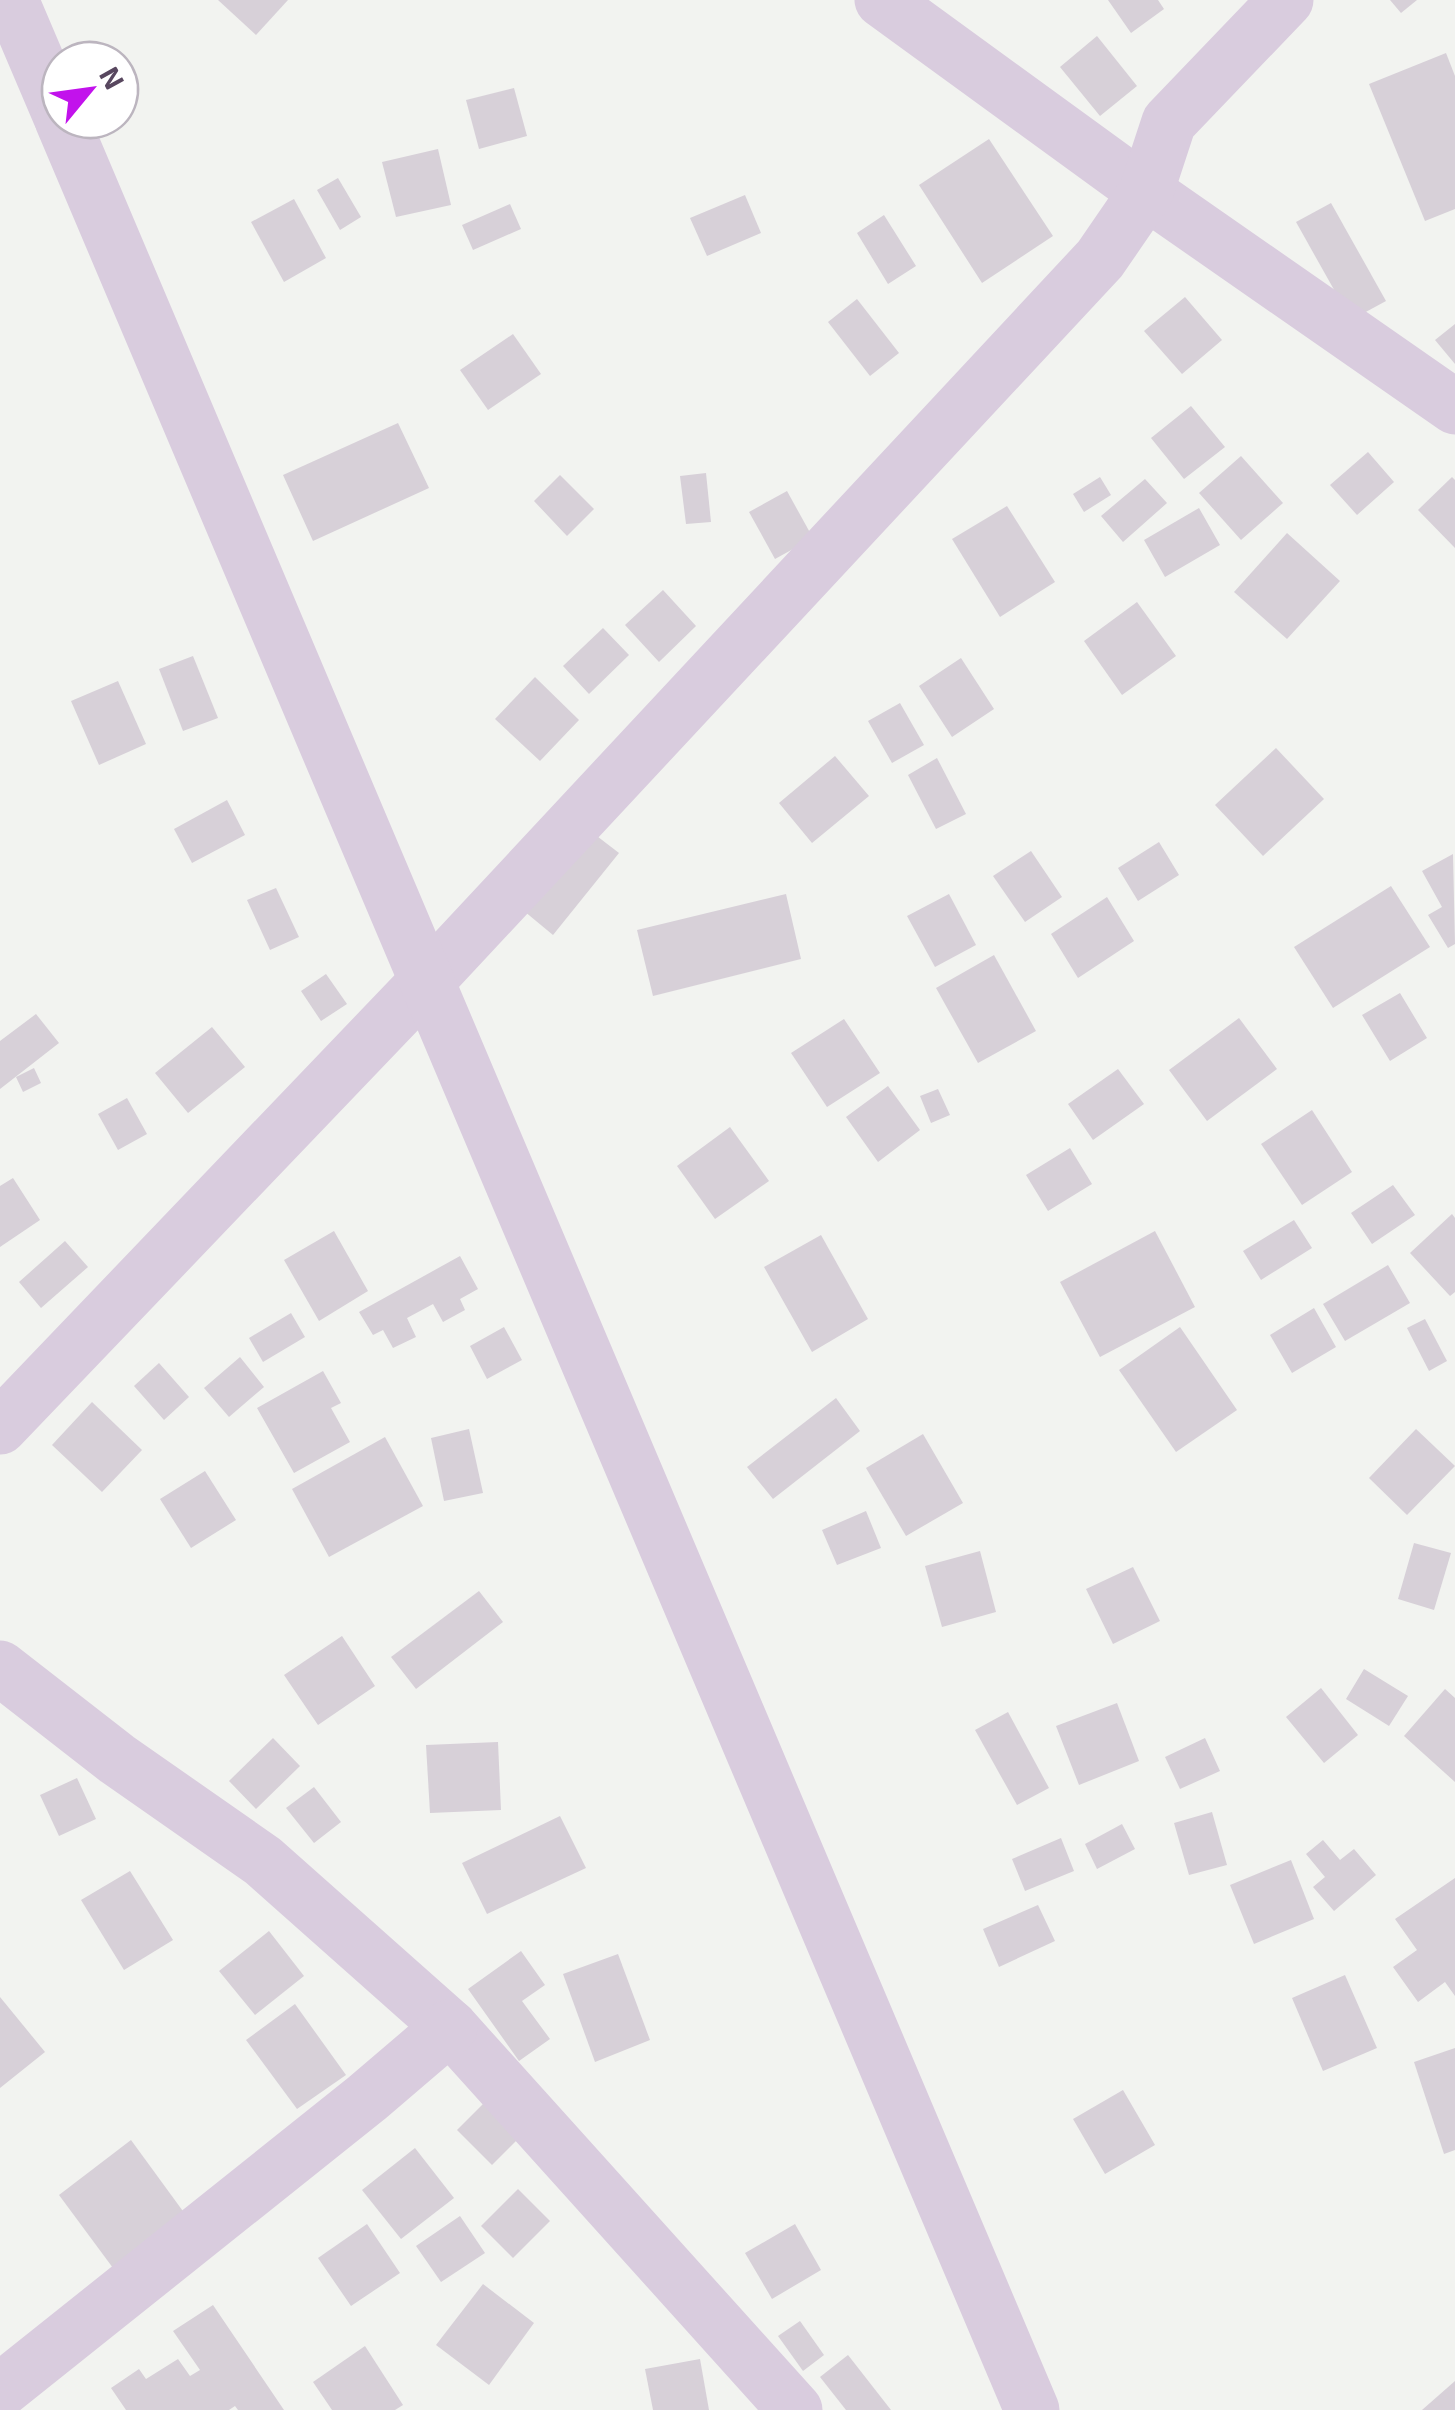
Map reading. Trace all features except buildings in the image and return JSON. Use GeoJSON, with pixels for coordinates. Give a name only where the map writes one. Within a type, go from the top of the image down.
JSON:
{"type":"FeatureCollection","features":[{"type":"Feature","properties":{"kind":"street"},"geometry":{"type":"LineString","coordinates":[[11,0],[40,68]]}},
{"type":"Feature","properties":{"kind":"street"},"geometry":{"type":"LineString","coordinates":[[882,0],[1146,192],[1455,407]]}},
{"type":"Feature","properties":{"kind":"street"},"geometry":{"type":"LineString","coordinates":[[0,1427],[427,982],[1100,259],[1146,192],[1168,122],[1286,0]]}},
{"type":"Feature","properties":{"kind":"street"},"geometry":{"type":"LineString","coordinates":[[70,140],[1032,2410]]}},
{"type":"Feature","properties":{"kind":"street"},"geometry":{"type":"LineString","coordinates":[[0,1668],[117,1759],[263,1861],[450,2027],[795,2410]]}},
{"type":"Feature","properties":{"kind":"street"},"geometry":{"type":"LineString","coordinates":[[0,2392],[450,2027]]}}]}
